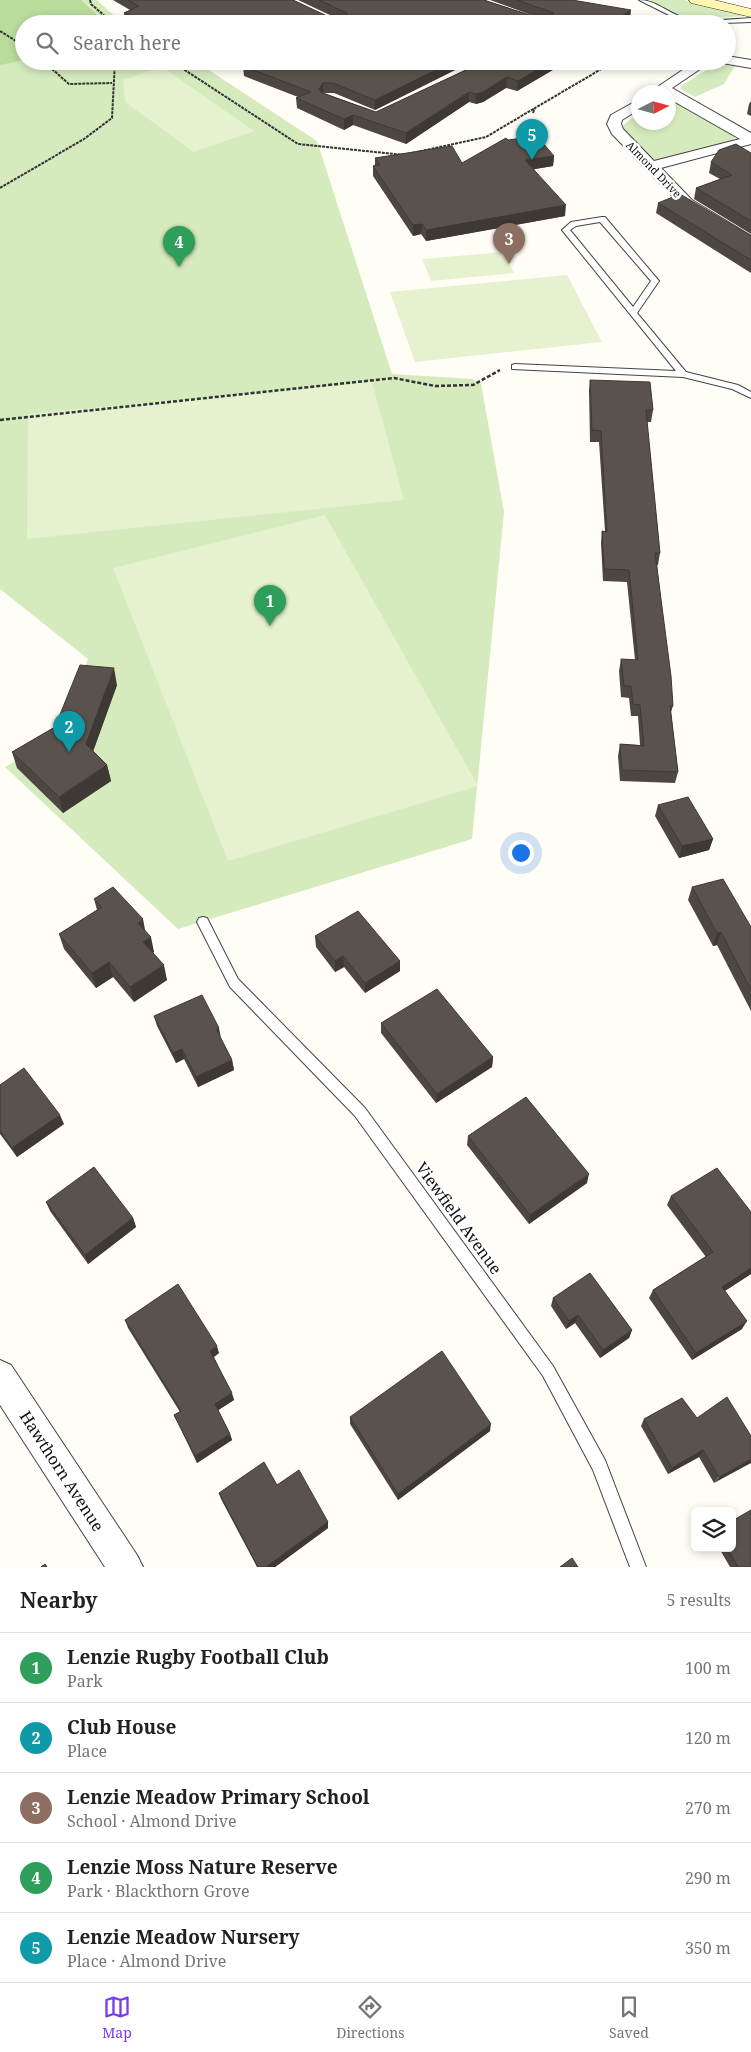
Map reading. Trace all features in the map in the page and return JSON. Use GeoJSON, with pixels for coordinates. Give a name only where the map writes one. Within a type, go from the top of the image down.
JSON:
{"type":"FeatureCollection","features":[{"type":"Feature","properties":{"kind":"street"},"geometry":{"type":"LineString","coordinates":[[696,0],[751,13]]}},
{"type":"Feature","properties":{"kind":"street"},"geometry":{"type":"LineString","coordinates":[[736,62],[751,64]]}},
{"type":"Feature","properties":{"kind":"street"},"geometry":{"type":"LineString","coordinates":[[270,70],[285,70]]}},
{"type":"Feature","properties":{"kind":"street"},"geometry":{"type":"LineString","coordinates":[[454,78],[470,70]]}},
{"type":"Feature","properties":{"kind":"street"},"geometry":{"type":"LineString","coordinates":[[669,85],[692,70]]}},
{"type":"Feature","properties":{"kind":"street"},"geometry":{"type":"LineString","coordinates":[[676,99],[751,139]]}},
{"type":"Feature","properties":{"kind":"street","name":"Almond Drive"},"geometry":{"type":"LineString","coordinates":[[631,108],[616,118],[614,124],[617,131],[687,203],[751,243]]}},
{"type":"Feature","properties":{"kind":"street"},"geometry":{"type":"LineString","coordinates":[[650,166],[751,139]]}},
{"type":"Feature","properties":{"kind":"street","name":"Hawthorn Avenue"},"geometry":{"type":"LineString","coordinates":[[0,1376],[125,1567]]}},
{"type":"Feature","properties":{"kind":"lane"},"geometry":{"type":"LineString","coordinates":[[642,0],[673,15]]}},
{"type":"Feature","properties":{"kind":"lane"},"geometry":{"type":"LineString","coordinates":[[736,21],[751,20]]}},
{"type":"Feature","properties":{"kind":"lane"},"geometry":{"type":"LineString","coordinates":[[634,312],[655,281],[602,219],[574,224],[566,230],[634,312],[682,374]]}},
{"type":"Feature","properties":{"kind":"lane"},"geometry":{"type":"LineString","coordinates":[[515,367],[682,374],[735,387],[751,395]]}},
{"type":"Feature","properties":{"kind":"lane","name":"Viewfield Avenue"},"geometry":{"type":"LineString","coordinates":[[203,922],[234,982],[360,1112],[548,1371],[599,1466],[638,1567]]}},
{"type":"Feature","properties":{"kind":"path"},"geometry":{"type":"LineString","coordinates":[[90,0],[104,15]]}},
{"type":"Feature","properties":{"kind":"path"},"geometry":{"type":"LineString","coordinates":[[0,31],[15,40]]}},
{"type":"Feature","properties":{"kind":"path"},"geometry":{"type":"LineString","coordinates":[[53,70],[69,84],[112,83]]}},
{"type":"Feature","properties":{"kind":"path"},"geometry":{"type":"LineString","coordinates":[[0,188],[84,139],[112,118],[115,105],[112,83],[113,70]]}},
{"type":"Feature","properties":{"kind":"path"},"geometry":{"type":"LineString","coordinates":[[185,70],[298,144],[404,155],[486,136],[600,70]]}},
{"type":"Feature","properties":{"kind":"path"},"geometry":{"type":"LineString","coordinates":[[533,113],[535,108]]}},
{"type":"Feature","properties":{"kind":"path"},"geometry":{"type":"LineString","coordinates":[[0,420],[394,378],[435,386],[473,385],[505,368],[515,367]]}},
{"type":"Feature","properties":{"kind":"green space"},"geometry":{"type":"Polygon","coordinates":[[[0,0],[97,0],[113,15],[15,15],[15,70],[209,70],[317,141],[392,374],[473,379],[481,384],[504,512],[472,839],[178,929],[5,767],[56,738],[88,659],[0,589],[0,0]]]}},
{"type":"Feature","properties":{"kind":"green space"},"geometry":{"type":"Polygon","coordinates":[[[0,0],[81,0],[97,15],[15,15],[15,62],[0,65],[0,0]]]}},
{"type":"Feature","properties":{"kind":"green space"},"geometry":{"type":"Polygon","coordinates":[[[649,0],[684,0],[747,16],[736,17],[736,15],[681,15],[649,0]]]}},
{"type":"Feature","properties":{"kind":"green space"},"geometry":{"type":"Polygon","coordinates":[[[153,70],[166,70],[254,131],[194,152],[125,102],[123,80],[153,70]]]}},
{"type":"Feature","properties":{"kind":"green space"},"geometry":{"type":"Polygon","coordinates":[[[706,70],[733,70],[724,84],[695,97],[681,89],[681,86],[706,70]]]}},
{"type":"Feature","properties":{"kind":"green space"},"geometry":{"type":"Polygon","coordinates":[[[676,102],[732,132],[735,138],[729,142],[659,160],[651,159],[623,130],[623,125],[631,119],[631,130],[676,130],[676,102]]]}},
{"type":"Feature","properties":{"kind":"green space"},"geometry":{"type":"Polygon","coordinates":[[[504,252],[514,273],[431,281],[422,259],[504,252]]]}},
{"type":"Feature","properties":{"kind":"green space"},"geometry":{"type":"Polygon","coordinates":[[[567,275],[602,342],[415,362],[390,292],[567,275]]]}},
{"type":"Feature","properties":{"kind":"green space"},"geometry":{"type":"Polygon","coordinates":[[[372,382],[404,500],[27,539],[28,414],[372,382]]]}},
{"type":"Feature","properties":{"kind":"green space"},"geometry":{"type":"Polygon","coordinates":[[[325,515],[478,786],[228,861],[113,568],[325,515]]]}},
{"type":"Feature","properties":{"kind":"building"},"geometry":{"type":"Polygon","coordinates":[[[128,0],[293,0],[325,15],[130,15],[124,13],[139,6],[128,0]]]}},
{"type":"Feature","properties":{"kind":"building"},"geometry":{"type":"Polygon","coordinates":[[[319,0],[484,0],[529,15],[347,15],[347,13],[319,0]]]}},
{"type":"Feature","properties":{"kind":"building"},"geometry":{"type":"Polygon","coordinates":[[[517,0],[572,0],[631,10],[623,15],[553,15],[554,13],[517,0]]]}},
{"type":"Feature","properties":{"kind":"building"},"geometry":{"type":"Polygon","coordinates":[[[253,70],[436,70],[375,100],[333,83],[323,83],[319,89],[322,93],[376,112],[466,70],[537,70],[518,81],[507,77],[483,92],[476,94],[469,92],[406,133],[353,115],[344,119],[296,98],[311,92],[253,70]]]}},
{"type":"Feature","properties":{"kind":"building"},"geometry":{"type":"Polygon","coordinates":[[[537,136],[554,156],[525,160],[566,205],[426,230],[422,224],[413,225],[373,166],[380,165],[375,158],[452,146],[462,163],[506,138],[508,140],[537,136]]]}},
{"type":"Feature","properties":{"kind":"building"},"geometry":{"type":"Polygon","coordinates":[[[736,144],[751,153],[751,221],[696,188],[732,175],[711,162],[719,150],[736,144]]]}},
{"type":"Feature","properties":{"kind":"building"},"geometry":{"type":"Polygon","coordinates":[[[680,194],[751,236],[751,260],[658,203],[680,194]]]}},
{"type":"Feature","properties":{"kind":"building"},"geometry":{"type":"Polygon","coordinates":[[[590,380],[650,382],[653,410],[646,410],[660,553],[655,553],[671,676],[673,706],[670,706],[678,772],[622,770],[620,744],[644,746],[640,705],[633,704],[631,686],[624,686],[621,659],[638,660],[629,570],[604,569],[602,531],[607,532],[601,431],[592,430],[590,380]]]}},
{"type":"Feature","properties":{"kind":"building"},"geometry":{"type":"Polygon","coordinates":[[[80,665],[114,668],[86,744],[107,765],[59,797],[12,752],[55,727],[80,665]]]}},
{"type":"Feature","properties":{"kind":"building"},"geometry":{"type":"Polygon","coordinates":[[[688,797],[713,839],[682,846],[658,805],[688,797]]]}},
{"type":"Feature","properties":{"kind":"building"},"geometry":{"type":"Polygon","coordinates":[[[723,879],[751,927],[751,990],[721,932],[717,933],[692,887],[723,879]]]}},
{"type":"Feature","properties":{"kind":"building"},"geometry":{"type":"Polygon","coordinates":[[[113,887],[143,919],[138,923],[151,937],[143,942],[164,965],[130,987],[109,962],[92,973],[59,934],[102,907],[94,899],[113,887]]]}},
{"type":"Feature","properties":{"kind":"building"},"geometry":{"type":"Polygon","coordinates":[[[358,911],[400,961],[365,983],[343,956],[335,961],[315,936],[358,911]]]}},
{"type":"Feature","properties":{"kind":"building"},"geometry":{"type":"Polygon","coordinates":[[[437,989],[493,1057],[437,1094],[381,1023],[437,989]]]}},
{"type":"Feature","properties":{"kind":"building"},"geometry":{"type":"Polygon","coordinates":[[[202,995],[219,1028],[216,1029],[232,1060],[196,1077],[182,1049],[173,1053],[154,1016],[202,995]]]}},
{"type":"Feature","properties":{"kind":"building"},"geometry":{"type":"Polygon","coordinates":[[[24,1068],[60,1115],[12,1148],[0,1131],[0,1085],[24,1068]]]}},
{"type":"Feature","properties":{"kind":"building"},"geometry":{"type":"Polygon","coordinates":[[[526,1097],[589,1174],[530,1215],[468,1136],[526,1097]]]}},
{"type":"Feature","properties":{"kind":"building"},"geometry":{"type":"Polygon","coordinates":[[[94,1167],[133,1218],[85,1255],[46,1202],[94,1167]]]}},
{"type":"Feature","properties":{"kind":"building"},"geometry":{"type":"Polygon","coordinates":[[[717,1168],[751,1212],[751,1268],[722,1287],[747,1321],[696,1353],[653,1290],[713,1252],[671,1196],[717,1168]]]}},
{"type":"Feature","properties":{"kind":"building"},"geometry":{"type":"Polygon","coordinates":[[[590,1273],[632,1330],[603,1350],[578,1315],[569,1321],[553,1298],[590,1273]]]}},
{"type":"Feature","properties":{"kind":"building"},"geometry":{"type":"Polygon","coordinates":[[[178,1284],[217,1346],[210,1351],[232,1393],[215,1404],[230,1434],[195,1456],[174,1415],[181,1411],[125,1320],[178,1284]]]}},
{"type":"Feature","properties":{"kind":"building"},"geometry":{"type":"Polygon","coordinates":[[[442,1351],[491,1424],[398,1494],[350,1417],[442,1351]]]}},
{"type":"Feature","properties":{"kind":"building"},"geometry":{"type":"Polygon","coordinates":[[[727,1397],[751,1436],[751,1459],[719,1477],[703,1450],[672,1468],[644,1419],[682,1398],[697,1418],[727,1397]]]}},
{"type":"Feature","properties":{"kind":"building"},"geometry":{"type":"Polygon","coordinates":[[[264,1462],[277,1485],[299,1470],[328,1522],[266,1567],[258,1567],[219,1493],[264,1462]]]}},
{"type":"Feature","properties":{"kind":"building"},"geometry":{"type":"Polygon","coordinates":[[[751,1510],[751,1567],[738,1567],[729,1552],[736,1552],[736,1519],[751,1510]]]}},
{"type":"Feature","properties":{"kind":"building"},"geometry":{"type":"Polygon","coordinates":[[[572,1558],[578,1567],[560,1567],[572,1558]]]}},
{"type":"Feature","properties":{"kind":"place","name":"Lenzie Meadow Nursery"},"geometry":{"type":"Point","coordinates":[532,160]}},
{"type":"Feature","properties":{"kind":"place","name":"Lenzie Meadow Primary School"},"geometry":{"type":"Point","coordinates":[509,264]}},
{"type":"Feature","properties":{"kind":"place","name":"Lenzie Moss Nature Reserve"},"geometry":{"type":"Point","coordinates":[179,267]}},
{"type":"Feature","properties":{"kind":"place","name":"Lenzie Rugby Football Club"},"geometry":{"type":"Point","coordinates":[270,626]}},
{"type":"Feature","properties":{"kind":"place","name":"Club House"},"geometry":{"type":"Point","coordinates":[69,752]}}]}
